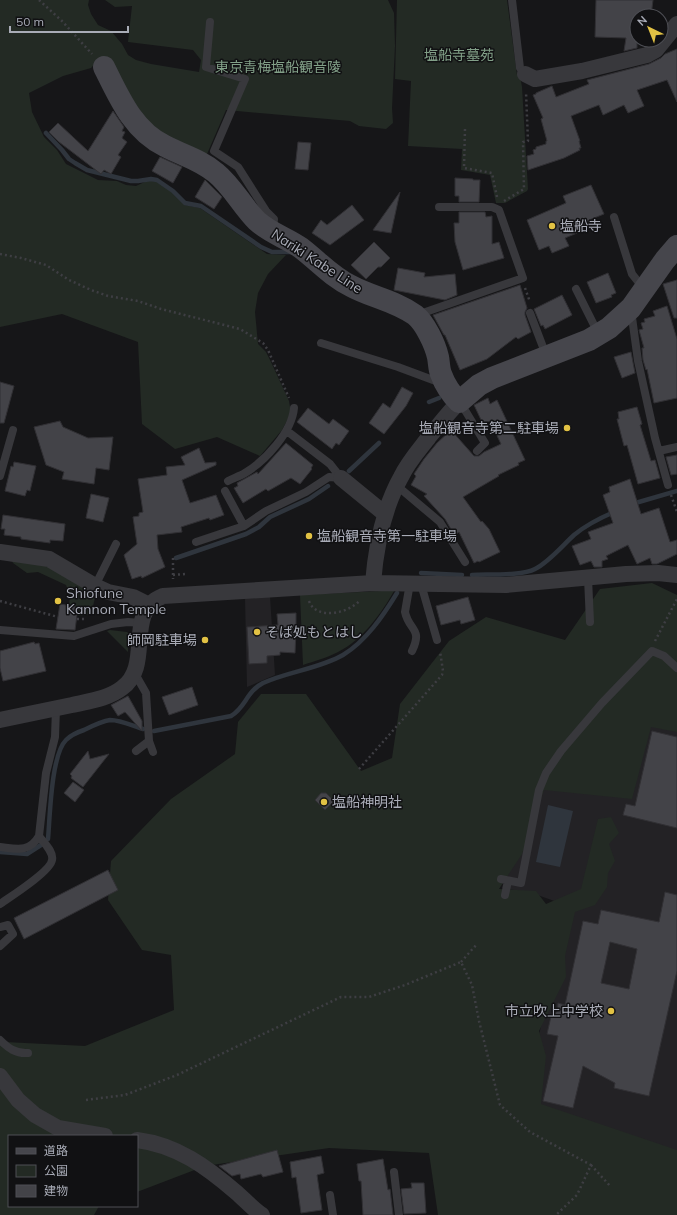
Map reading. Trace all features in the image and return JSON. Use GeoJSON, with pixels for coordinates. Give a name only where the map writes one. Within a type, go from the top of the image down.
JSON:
{"type":"FeatureCollection","features":[{"type":"Feature","properties":{"kind":"main road","name":"Nariki Kabe Line"},"geometry":{"type":"LineString","coordinates":[[104,66],[116,91],[134,121],[146,134],[155,141],[193,158],[217,173],[259,222],[300,248],[334,276],[351,287],[399,306],[415,315],[432,341],[438,357],[440,372],[445,384],[459,402]]}},
{"type":"Feature","properties":{"kind":"main road"},"geometry":{"type":"LineString","coordinates":[[459,402],[479,385],[492,378],[589,340],[609,328],[631,308],[664,260],[677,246]]}},
{"type":"Feature","properties":{"kind":"street"},"geometry":{"type":"LineString","coordinates":[[525,74],[535,79],[582,71],[647,55],[656,50],[677,24]]}},
{"type":"Feature","properties":{"kind":"street"},"geometry":{"type":"LineString","coordinates":[[373,583],[377,544],[385,514],[396,485],[414,455],[459,402]]}},
{"type":"Feature","properties":{"kind":"street"},"geometry":{"type":"LineString","coordinates":[[341,478],[385,514]]}},
{"type":"Feature","properties":{"kind":"street"},"geometry":{"type":"LineString","coordinates":[[0,552],[49,560],[108,592],[132,597],[149,605]]}},
{"type":"Feature","properties":{"kind":"street"},"geometry":{"type":"LineString","coordinates":[[0,720],[93,700],[114,693],[123,688],[129,681],[137,663],[141,623],[144,613],[155,599],[163,596],[373,583],[506,585],[658,573],[677,575]]}},
{"type":"Feature","properties":{"kind":"street"},"geometry":{"type":"LineString","coordinates":[[0,1076],[18,1100],[35,1116],[58,1128],[99,1135]]}},
{"type":"Feature","properties":{"kind":"street"},"geometry":{"type":"LineString","coordinates":[[138,1140],[153,1142],[193,1159],[212,1172],[262,1215]]}},
{"type":"Feature","properties":{"kind":"lane"},"geometry":{"type":"LineString","coordinates":[[512,0],[520,68],[525,74]]}},
{"type":"Feature","properties":{"kind":"lane"},"geometry":{"type":"LineString","coordinates":[[210,22],[206,67],[245,79],[214,151],[238,167],[266,210],[274,219],[273,232]]}},
{"type":"Feature","properties":{"kind":"lane"},"geometry":{"type":"LineString","coordinates":[[415,315],[523,278],[499,207],[439,207]]}},
{"type":"Feature","properties":{"kind":"lane"},"geometry":{"type":"LineString","coordinates":[[614,217],[632,274],[644,289]]}},
{"type":"Feature","properties":{"kind":"lane"},"geometry":{"type":"LineString","coordinates":[[576,289],[599,335]]}},
{"type":"Feature","properties":{"kind":"lane"},"geometry":{"type":"LineString","coordinates":[[631,308],[638,361],[655,438],[668,485]]}},
{"type":"Feature","properties":{"kind":"lane"},"geometry":{"type":"LineString","coordinates":[[530,313],[546,356]]}},
{"type":"Feature","properties":{"kind":"lane"},"geometry":{"type":"LineString","coordinates":[[320,343],[398,367],[435,382],[445,384]]}},
{"type":"Feature","properties":{"kind":"lane"},"geometry":{"type":"LineString","coordinates":[[459,402],[485,443],[477,451]]}},
{"type":"Feature","properties":{"kind":"lane"},"geometry":{"type":"LineString","coordinates":[[228,481],[245,473],[264,458],[287,431],[294,408]]}},
{"type":"Feature","properties":{"kind":"lane"},"geometry":{"type":"LineString","coordinates":[[0,476],[4,444],[13,430]]}},
{"type":"Feature","properties":{"kind":"lane"},"geometry":{"type":"LineString","coordinates":[[287,431],[330,464],[341,478]]}},
{"type":"Feature","properties":{"kind":"lane"},"geometry":{"type":"LineString","coordinates":[[659,451],[677,447]]}},
{"type":"Feature","properties":{"kind":"lane"},"geometry":{"type":"LineString","coordinates":[[196,542],[244,526],[266,511],[306,492],[329,476],[341,478]]}},
{"type":"Feature","properties":{"kind":"lane"},"geometry":{"type":"LineString","coordinates":[[396,485],[440,522],[465,562]]}},
{"type":"Feature","properties":{"kind":"lane"},"geometry":{"type":"LineString","coordinates":[[225,491],[244,526]]}},
{"type":"Feature","properties":{"kind":"lane"},"geometry":{"type":"LineString","coordinates":[[95,586],[116,544]]}},
{"type":"Feature","properties":{"kind":"lane"},"geometry":{"type":"LineString","coordinates":[[588,578],[590,622]]}},
{"type":"Feature","properties":{"kind":"lane"},"geometry":{"type":"LineString","coordinates":[[416,583],[437,640]]}},
{"type":"Feature","properties":{"kind":"lane"},"geometry":{"type":"LineString","coordinates":[[412,651],[416,642],[416,636],[405,612],[416,583]]}},
{"type":"Feature","properties":{"kind":"lane"},"geometry":{"type":"LineString","coordinates":[[0,630],[74,636],[111,624],[128,622],[141,623]]}},
{"type":"Feature","properties":{"kind":"lane"},"geometry":{"type":"LineString","coordinates":[[505,895],[505,880],[521,883],[539,790],[546,773],[561,752],[602,703],[652,651],[664,656],[677,668]]}},
{"type":"Feature","properties":{"kind":"lane"},"geometry":{"type":"LineString","coordinates":[[134,672],[146,693],[149,741],[153,752]]}},
{"type":"Feature","properties":{"kind":"lane"},"geometry":{"type":"LineString","coordinates":[[0,847],[28,848],[36,842],[39,836],[46,773],[55,737],[56,708]]}},
{"type":"Feature","properties":{"kind":"lane"},"geometry":{"type":"LineString","coordinates":[[136,751],[149,741]]}},
{"type":"Feature","properties":{"kind":"lane"},"geometry":{"type":"LineString","coordinates":[[0,904],[51,865],[53,859],[52,854],[39,836]]}},
{"type":"Feature","properties":{"kind":"lane"},"geometry":{"type":"LineString","coordinates":[[0,927],[8,925],[13,934],[0,946]]}},
{"type":"Feature","properties":{"kind":"lane"},"geometry":{"type":"LineString","coordinates":[[0,1040],[14,1052],[21,1054],[28,1053]]}},
{"type":"Feature","properties":{"kind":"lane"},"geometry":{"type":"LineString","coordinates":[[394,1172],[399,1215]]}},
{"type":"Feature","properties":{"kind":"lane"},"geometry":{"type":"LineString","coordinates":[[330,1195],[333,1215]]}},
{"type":"Feature","properties":{"kind":"path"},"geometry":{"type":"LineString","coordinates":[[39,0],[62,21],[104,66]]}},
{"type":"Feature","properties":{"kind":"path"},"geometry":{"type":"LineString","coordinates":[[465,130],[464,168],[492,173],[499,207],[524,189],[523,142],[528,141],[525,74]]}},
{"type":"Feature","properties":{"kind":"path"},"geometry":{"type":"LineString","coordinates":[[0,254],[22,258],[46,265],[69,280],[108,296],[138,302],[240,329],[263,343],[268,350],[294,408]]}},
{"type":"Feature","properties":{"kind":"path"},"geometry":{"type":"LineString","coordinates":[[523,278],[524,286],[531,305],[530,313]]}},
{"type":"Feature","properties":{"kind":"path"},"geometry":{"type":"LineString","coordinates":[[672,500],[677,512]]}},
{"type":"Feature","properties":{"kind":"path"},"geometry":{"type":"LineString","coordinates":[[173,558],[174,595]]}},
{"type":"Feature","properties":{"kind":"path"},"geometry":{"type":"LineString","coordinates":[[173,575],[186,574]]}},
{"type":"Feature","properties":{"kind":"path"},"geometry":{"type":"LineString","coordinates":[[308,597],[310,605],[313,609],[322,613],[345,611],[352,608],[362,598]]}},
{"type":"Feature","properties":{"kind":"path"},"geometry":{"type":"LineString","coordinates":[[654,642],[677,599]]}},
{"type":"Feature","properties":{"kind":"path"},"geometry":{"type":"LineString","coordinates":[[0,601],[58,616]]}},
{"type":"Feature","properties":{"kind":"path"},"geometry":{"type":"LineString","coordinates":[[77,619],[83,619]]}},
{"type":"Feature","properties":{"kind":"path"},"geometry":{"type":"LineString","coordinates":[[359,768],[442,675],[443,671],[439,643],[437,640]]}},
{"type":"Feature","properties":{"kind":"path"},"geometry":{"type":"LineString","coordinates":[[86,1100],[125,1095],[177,1075],[341,997],[369,997],[405,985],[461,962],[477,944]]}},
{"type":"Feature","properties":{"kind":"path"},"geometry":{"type":"LineString","coordinates":[[461,962],[472,985],[479,1021],[500,1105],[530,1132],[591,1165],[611,1187]]}},
{"type":"Feature","properties":{"kind":"path"},"geometry":{"type":"LineString","coordinates":[[556,1215],[577,1195],[591,1165]]}},
{"type":"Feature","properties":{"kind":"shaded area"},"geometry":{"type":"Polygon","coordinates":[[[270,596],[275,675],[247,687],[245,598],[270,596]]]}},
{"type":"Feature","properties":{"kind":"shaded area","name":"市立吹上中学校"},"geometry":{"type":"Polygon","coordinates":[[[649,720],[677,725],[677,1158],[519,1114],[571,907],[532,893],[502,888],[528,780],[649,720]]]}},
{"type":"Feature","properties":{"kind":"shaded area"},"geometry":{"type":"Polygon","coordinates":[[[548,805],[573,811],[560,867],[536,862],[548,805]]]}},
{"type":"Feature","properties":{"kind":"green space","name":"東京青梅塩船観音陵"},"geometry":{"type":"Polygon","coordinates":[[[0,0],[89,0],[88,5],[91,14],[98,25],[111,31],[122,44],[128,55],[136,60],[151,64],[199,72],[201,60],[193,50],[128,42],[132,6],[115,7],[105,0],[388,0],[394,13],[395,46],[392,108],[393,123],[386,129],[359,126],[350,121],[226,110],[204,161],[157,139],[100,58],[91,68],[63,76],[29,93],[32,112],[44,137],[57,150],[66,164],[98,180],[117,181],[126,185],[136,186],[149,180],[157,182],[169,189],[185,205],[200,208],[267,254],[286,255],[268,274],[258,293],[255,312],[258,344],[266,352],[271,362],[289,401],[291,413],[282,430],[260,456],[217,437],[175,449],[142,424],[138,342],[62,314],[0,327],[0,0]]]}},
{"type":"Feature","properties":{"kind":"green space","name":"塩船寺墓苑"},"geometry":{"type":"Polygon","coordinates":[[[397,0],[507,0],[517,75],[520,76],[522,87],[527,191],[505,203],[496,203],[490,175],[461,170],[462,149],[408,146],[411,81],[395,79],[397,0]]]}},
{"type":"Feature","properties":{"kind":"green space"},"geometry":{"type":"Polygon","coordinates":[[[12,561],[46,566],[96,594],[92,610],[87,615],[78,616],[79,607],[69,605],[70,595],[66,585],[38,572],[27,573],[12,561]]]}},
{"type":"Feature","properties":{"kind":"green space"},"geometry":{"type":"Polygon","coordinates":[[[652,583],[677,595],[677,732],[651,727],[632,799],[544,790],[522,854],[499,889],[536,891],[546,904],[581,889],[598,819],[611,817],[619,833],[609,844],[615,861],[608,873],[607,887],[595,905],[575,912],[565,956],[566,977],[539,1031],[546,1056],[541,1104],[677,1150],[677,1215],[438,1215],[429,1153],[329,1148],[205,1166],[138,1192],[138,1135],[8,1135],[8,1207],[98,1207],[94,1215],[0,1215],[0,1044],[5,1042],[85,1046],[174,1010],[171,955],[142,950],[108,900],[111,861],[171,799],[235,754],[238,722],[261,694],[306,694],[361,771],[392,758],[400,704],[449,641],[486,617],[565,640],[600,589],[652,583]]]}},
{"type":"Feature","properties":{"kind":"green space"},"geometry":{"type":"Polygon","coordinates":[[[394,591],[370,626],[355,641],[347,647],[325,658],[303,665],[300,595],[394,591]]]}},
{"type":"Feature","properties":{"kind":"green space"},"geometry":{"type":"Polygon","coordinates":[[[107,631],[127,632],[130,635],[132,644],[128,644],[128,652],[107,631]]]}},
{"type":"Feature","properties":{"kind":"building"},"geometry":{"type":"Polygon","coordinates":[[[596,0],[653,0],[652,8],[629,8],[629,48],[637,48],[624,51],[626,38],[595,37],[596,0]]]}},
{"type":"Feature","properties":{"kind":"building"},"geometry":{"type":"Polygon","coordinates":[[[677,49],[677,102],[667,80],[637,90],[644,106],[628,113],[624,105],[603,115],[599,105],[571,116],[580,141],[580,150],[564,158],[528,170],[527,156],[534,154],[533,150],[536,149],[536,147],[546,144],[547,141],[541,119],[543,118],[533,95],[552,86],[556,97],[589,84],[587,80],[649,64],[661,58],[665,54],[677,49]]]}},
{"type":"Feature","properties":{"kind":"building"},"geometry":{"type":"Polygon","coordinates":[[[113,111],[124,127],[122,131],[125,132],[122,138],[127,142],[118,155],[121,157],[111,174],[104,170],[101,174],[59,142],[49,132],[58,123],[88,151],[113,111]]]}},
{"type":"Feature","properties":{"kind":"building"},"geometry":{"type":"Polygon","coordinates":[[[298,142],[311,143],[308,170],[295,169],[298,142]]]}},
{"type":"Feature","properties":{"kind":"building"},"geometry":{"type":"Polygon","coordinates":[[[160,157],[182,167],[173,183],[152,171],[160,157]]]}},
{"type":"Feature","properties":{"kind":"building"},"geometry":{"type":"Polygon","coordinates":[[[455,178],[480,180],[479,202],[459,202],[459,196],[455,196],[455,178]]]}},
{"type":"Feature","properties":{"kind":"building"},"geometry":{"type":"Polygon","coordinates":[[[205,180],[222,197],[214,209],[195,197],[205,180]]]}},
{"type":"Feature","properties":{"kind":"building"},"geometry":{"type":"Polygon","coordinates":[[[591,185],[604,214],[589,220],[591,225],[576,231],[577,233],[565,238],[569,246],[552,253],[549,246],[539,250],[527,220],[566,203],[563,196],[591,185]]]}},
{"type":"Feature","properties":{"kind":"building"},"geometry":{"type":"Polygon","coordinates":[[[400,192],[391,233],[373,230],[400,192]]]}},
{"type":"Feature","properties":{"kind":"building"},"geometry":{"type":"Polygon","coordinates":[[[352,205],[364,220],[330,245],[312,233],[321,220],[327,225],[352,205]]]}},
{"type":"Feature","properties":{"kind":"building"},"geometry":{"type":"Polygon","coordinates":[[[459,212],[485,212],[486,217],[492,216],[492,244],[499,242],[504,258],[463,270],[455,242],[454,223],[459,223],[459,212]]]}},
{"type":"Feature","properties":{"kind":"building"},"geometry":{"type":"Polygon","coordinates":[[[374,242],[390,258],[366,279],[351,265],[374,242]]]}},
{"type":"Feature","properties":{"kind":"building"},"geometry":{"type":"Polygon","coordinates":[[[398,268],[425,273],[424,277],[455,274],[457,295],[445,300],[394,290],[398,268]]]}},
{"type":"Feature","properties":{"kind":"building"},"geometry":{"type":"Polygon","coordinates":[[[608,273],[616,293],[611,295],[612,297],[596,303],[587,282],[608,273]]]}},
{"type":"Feature","properties":{"kind":"building"},"geometry":{"type":"Polygon","coordinates":[[[677,280],[677,318],[674,318],[663,284],[677,280]]]}},
{"type":"Feature","properties":{"kind":"building"},"geometry":{"type":"Polygon","coordinates":[[[520,285],[527,308],[525,315],[531,332],[518,339],[516,337],[487,359],[460,370],[445,335],[433,315],[520,285]]]}},
{"type":"Feature","properties":{"kind":"building"},"geometry":{"type":"Polygon","coordinates":[[[562,295],[572,315],[545,329],[543,325],[541,326],[534,309],[562,295]]]}},
{"type":"Feature","properties":{"kind":"building"},"geometry":{"type":"Polygon","coordinates":[[[667,306],[677,339],[677,398],[654,403],[647,369],[646,370],[643,360],[642,348],[644,348],[639,330],[643,329],[641,323],[645,322],[644,319],[655,316],[653,311],[667,306]]]}},
{"type":"Feature","properties":{"kind":"building"},"geometry":{"type":"Polygon","coordinates":[[[631,352],[635,373],[622,378],[614,357],[631,352]]]}},
{"type":"Feature","properties":{"kind":"building"},"geometry":{"type":"Polygon","coordinates":[[[0,382],[14,386],[4,423],[0,423],[0,382]]]}},
{"type":"Feature","properties":{"kind":"building"},"geometry":{"type":"Polygon","coordinates":[[[402,387],[413,393],[406,406],[384,434],[369,423],[383,403],[390,408],[402,387]]]}},
{"type":"Feature","properties":{"kind":"building"},"geometry":{"type":"Polygon","coordinates":[[[488,398],[490,404],[497,400],[525,460],[518,463],[519,465],[498,475],[499,476],[463,497],[481,522],[482,521],[489,529],[500,552],[474,563],[459,532],[456,534],[454,530],[452,531],[445,519],[424,496],[427,494],[411,485],[416,476],[414,474],[424,459],[437,443],[451,430],[474,456],[479,456],[501,444],[490,421],[483,424],[474,405],[488,398]]]}},
{"type":"Feature","properties":{"kind":"building"},"geometry":{"type":"Polygon","coordinates":[[[637,407],[642,424],[640,425],[651,461],[655,460],[660,478],[638,484],[627,445],[624,446],[617,419],[619,419],[618,412],[637,407]]]}},
{"type":"Feature","properties":{"kind":"building"},"geometry":{"type":"Polygon","coordinates":[[[308,408],[329,424],[333,419],[349,431],[339,445],[336,443],[332,449],[297,422],[308,408]]]}},
{"type":"Feature","properties":{"kind":"building"},"geometry":{"type":"Polygon","coordinates":[[[60,421],[63,427],[88,438],[113,437],[109,470],[96,468],[94,484],[62,479],[64,472],[46,465],[34,427],[60,421]]]}},
{"type":"Feature","properties":{"kind":"building"},"geometry":{"type":"Polygon","coordinates":[[[286,443],[313,465],[311,468],[312,469],[300,484],[291,478],[268,491],[266,489],[243,503],[234,488],[238,486],[237,483],[257,472],[258,474],[286,443]]]}},
{"type":"Feature","properties":{"kind":"building"},"geometry":{"type":"Polygon","coordinates":[[[199,448],[205,463],[216,462],[216,465],[182,480],[190,503],[216,495],[224,515],[181,527],[182,532],[157,535],[158,549],[165,567],[142,578],[141,576],[132,579],[124,555],[137,544],[133,517],[139,516],[139,513],[143,512],[138,479],[167,475],[166,467],[185,465],[181,457],[199,448]]]}},
{"type":"Feature","properties":{"kind":"building"},"geometry":{"type":"Polygon","coordinates":[[[677,455],[677,474],[671,475],[666,457],[677,455]]]}},
{"type":"Feature","properties":{"kind":"building"},"geometry":{"type":"Polygon","coordinates":[[[14,462],[36,466],[30,491],[27,490],[25,496],[5,491],[11,466],[13,467],[14,462]]]}},
{"type":"Feature","properties":{"kind":"building"},"geometry":{"type":"Polygon","coordinates":[[[630,479],[641,514],[659,508],[670,542],[677,540],[677,554],[657,564],[652,564],[650,558],[637,564],[628,545],[606,556],[608,559],[602,561],[602,567],[594,567],[591,561],[580,565],[572,546],[591,539],[588,532],[613,523],[603,495],[610,492],[609,487],[630,479]]]}},
{"type":"Feature","properties":{"kind":"building"},"geometry":{"type":"Polygon","coordinates":[[[91,494],[109,498],[103,522],[86,518],[91,494]]]}},
{"type":"Feature","properties":{"kind":"building"},"geometry":{"type":"Polygon","coordinates":[[[3,515],[65,524],[63,541],[50,540],[50,543],[4,535],[5,529],[1,529],[3,515]]]}},
{"type":"Feature","properties":{"kind":"building"},"geometry":{"type":"Polygon","coordinates":[[[468,597],[475,620],[461,624],[460,620],[441,625],[436,606],[468,597]]]}},
{"type":"Feature","properties":{"kind":"building"},"geometry":{"type":"Polygon","coordinates":[[[60,604],[78,607],[75,630],[56,629],[60,604]]]}},
{"type":"Feature","properties":{"kind":"building"},"geometry":{"type":"Polygon","coordinates":[[[296,613],[295,653],[280,652],[280,655],[267,656],[267,663],[249,664],[247,627],[278,625],[277,614],[296,613]]]}},
{"type":"Feature","properties":{"kind":"building"},"geometry":{"type":"Polygon","coordinates":[[[34,642],[35,644],[39,643],[46,671],[3,681],[0,668],[0,651],[34,642]]]}},
{"type":"Feature","properties":{"kind":"building"},"geometry":{"type":"Polygon","coordinates":[[[192,687],[198,705],[169,715],[162,697],[192,687]]]}},
{"type":"Feature","properties":{"kind":"building"},"geometry":{"type":"Polygon","coordinates":[[[128,696],[142,721],[142,731],[125,712],[118,716],[111,705],[128,696]]]}},
{"type":"Feature","properties":{"kind":"building"},"geometry":{"type":"Polygon","coordinates":[[[652,731],[677,737],[677,828],[623,815],[626,804],[635,806],[652,731]]]}},
{"type":"Feature","properties":{"kind":"building"},"geometry":{"type":"Polygon","coordinates":[[[88,751],[90,759],[109,754],[83,787],[71,778],[72,776],[70,774],[88,751]]]}},
{"type":"Feature","properties":{"kind":"building"},"geometry":{"type":"Polygon","coordinates":[[[73,782],[84,790],[75,802],[64,793],[73,782]]]}},
{"type":"Feature","properties":{"kind":"building"},"geometry":{"type":"Polygon","coordinates":[[[321,793],[326,793],[334,801],[325,810],[315,800],[321,793]]]}},
{"type":"Feature","properties":{"kind":"building"},"geometry":{"type":"Polygon","coordinates":[[[108,870],[118,890],[24,939],[14,918],[108,870]]]}},
{"type":"Feature","properties":{"kind":"building"},"geometry":{"type":"Polygon","coordinates":[[[665,892],[677,895],[677,971],[649,1096],[614,1088],[615,1083],[583,1066],[573,1108],[543,1101],[558,1036],[547,1034],[552,1012],[557,1012],[558,1003],[565,1005],[583,921],[598,924],[601,910],[659,922],[665,892]],[[610,942],[601,983],[629,989],[637,949],[610,942]]]}},
{"type":"Feature","properties":{"kind":"building"},"geometry":{"type":"Polygon","coordinates":[[[277,1150],[283,1172],[263,1177],[261,1174],[241,1179],[240,1174],[232,1176],[219,1166],[277,1150]]]}},
{"type":"Feature","properties":{"kind":"building"},"geometry":{"type":"Polygon","coordinates":[[[321,1156],[324,1173],[317,1175],[322,1210],[301,1213],[296,1177],[292,1178],[290,1162],[321,1156]]]}},
{"type":"Feature","properties":{"kind":"building"},"geometry":{"type":"Polygon","coordinates":[[[383,1159],[388,1190],[390,1189],[393,1215],[363,1215],[361,1181],[359,1181],[357,1164],[383,1159]]]}},
{"type":"Feature","properties":{"kind":"building"},"geometry":{"type":"Polygon","coordinates":[[[411,1183],[424,1183],[426,1213],[404,1214],[401,1189],[412,1188],[411,1183]]]}},
{"type":"Feature","properties":{"kind":"waterway"},"geometry":{"type":"LineString","coordinates":[[46,133],[69,159],[87,170],[131,181],[151,179],[157,180],[173,191],[185,203],[201,206],[261,247],[272,252],[291,252]]}},
{"type":"Feature","properties":{"kind":"waterway"},"geometry":{"type":"LineString","coordinates":[[429,402],[439,398]]}},
{"type":"Feature","properties":{"kind":"waterway"},"geometry":{"type":"LineString","coordinates":[[349,471],[379,443]]}},
{"type":"Feature","properties":{"kind":"waterway"},"geometry":{"type":"LineString","coordinates":[[176,558],[246,534],[259,527],[270,517],[309,499],[328,486]]}},
{"type":"Feature","properties":{"kind":"waterway"},"geometry":{"type":"LineString","coordinates":[[632,504],[677,491]]}},
{"type":"Feature","properties":{"kind":"waterway"},"geometry":{"type":"LineString","coordinates":[[472,575],[514,574],[535,569],[551,558],[579,531],[593,522],[614,512]]}},
{"type":"Feature","properties":{"kind":"waterway"},"geometry":{"type":"LineString","coordinates":[[421,573],[462,575]]}},
{"type":"Feature","properties":{"kind":"waterway"},"geometry":{"type":"LineString","coordinates":[[154,731],[231,716],[240,708],[249,695],[263,683],[314,667],[343,655],[367,635],[380,619],[397,593]]}},
{"type":"Feature","properties":{"kind":"waterway"},"geometry":{"type":"LineString","coordinates":[[48,839],[54,772],[61,748],[66,740],[77,733],[110,720],[123,722],[143,729]]}},
{"type":"Feature","properties":{"kind":"waterway"},"geometry":{"type":"LineString","coordinates":[[0,852],[27,854],[41,845]]}},
{"type":"Feature","properties":{"kind":"place","name":"塩船寺"},"geometry":{"type":"Point","coordinates":[552,226]}},
{"type":"Feature","properties":{"kind":"place","name":"塩船観音寺第二駐車場"},"geometry":{"type":"Point","coordinates":[567,428]}},
{"type":"Feature","properties":{"kind":"place","name":"塩船観音寺第一駐車場"},"geometry":{"type":"Point","coordinates":[309,536]}},
{"type":"Feature","properties":{"kind":"place","name":"Shiofune Kannon Temple"},"geometry":{"type":"Point","coordinates":[58,601]}},
{"type":"Feature","properties":{"kind":"place","name":"そば処もとはし"},"geometry":{"type":"Point","coordinates":[257,632]}},
{"type":"Feature","properties":{"kind":"place","name":"師岡駐車場"},"geometry":{"type":"Point","coordinates":[205,640]}},
{"type":"Feature","properties":{"kind":"place","name":"塩船神明社"},"geometry":{"type":"Point","coordinates":[324,802]}},
{"type":"Feature","properties":{"kind":"place","name":"市立吹上中学校"},"geometry":{"type":"Point","coordinates":[611,1011]}}]}
